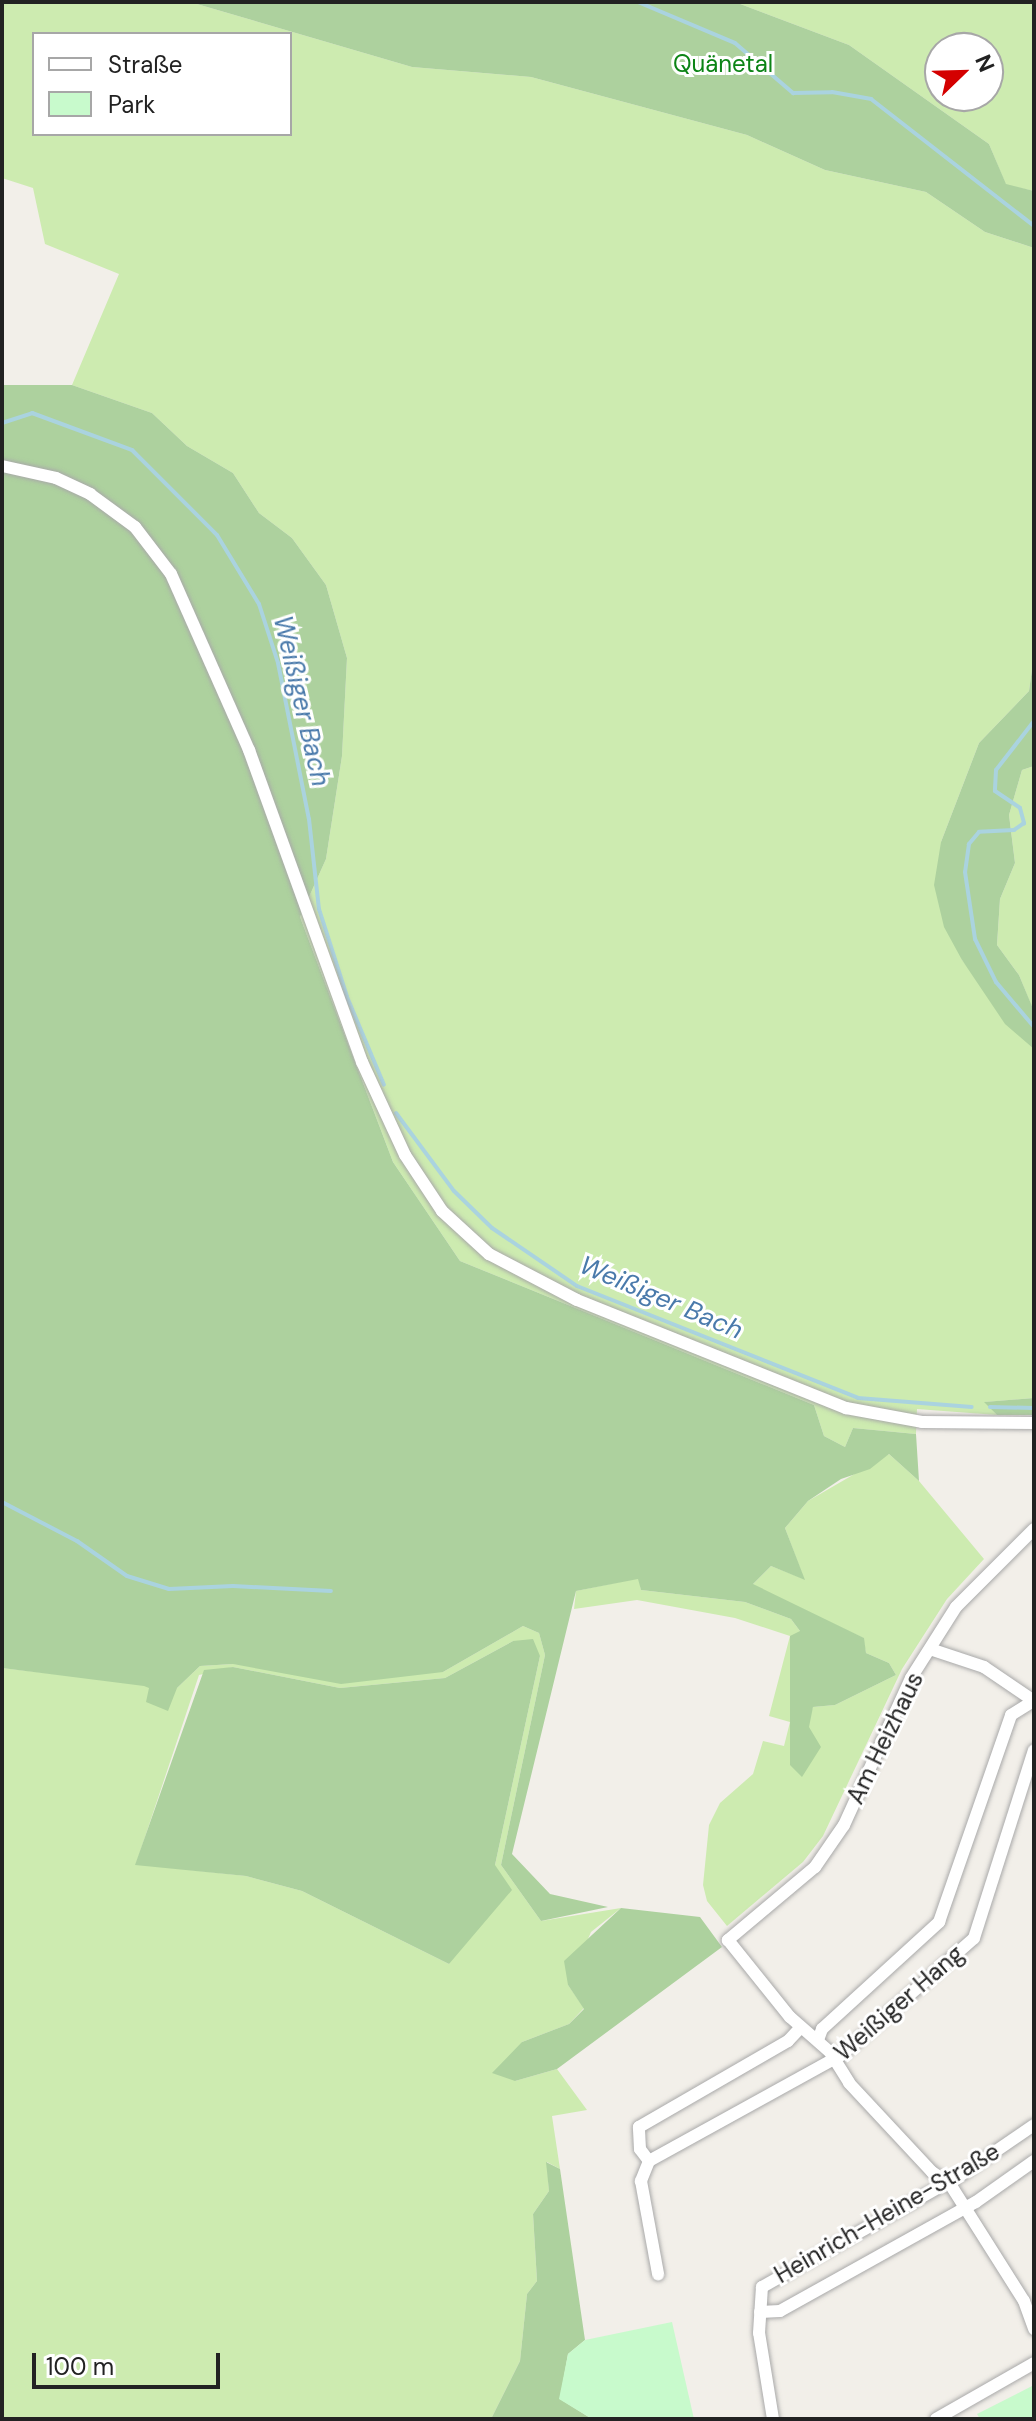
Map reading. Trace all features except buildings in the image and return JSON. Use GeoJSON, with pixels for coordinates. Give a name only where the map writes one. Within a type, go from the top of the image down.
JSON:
{"type":"FeatureCollection","features":[{"type":"Feature","properties":{"kind":"street"},"geometry":{"type":"LineString","coordinates":[[2,466],[56,478],[90,494],[135,527],[171,574],[249,750],[362,1062],[405,1155],[442,1211],[489,1254],[577,1300],[846,1408],[922,1422],[1034,1423]]}},
{"type":"Feature","properties":{"kind":"street","name":"Am Heizhaus"},"geometry":{"type":"LineString","coordinates":[[800,2028],[728,1940],[804,1878],[837,1837],[887,1723],[971,1587],[1034,1529]]}},
{"type":"Feature","properties":{"kind":"street"},"geometry":{"type":"LineString","coordinates":[[933,1650],[984,1667],[1034,1701]]}},
{"type":"Feature","properties":{"kind":"street","name":"Weißiger Hang"},"geometry":{"type":"LineString","coordinates":[[818,2040],[822,2029],[939,1922],[1011,1715],[1034,1701]]}},
{"type":"Feature","properties":{"kind":"street","name":"Weißiger Hang"},"geometry":{"type":"LineString","coordinates":[[800,2028],[788,2041],[639,2127],[640,2149],[649,2161],[835,2060],[974,1938],[1034,1750]]}},
{"type":"Feature","properties":{"kind":"street"},"geometry":{"type":"LineString","coordinates":[[800,2028],[818,2040],[849,2083],[946,2181],[966,2206],[1024,2301],[1034,2329]]}},
{"type":"Feature","properties":{"kind":"street","name":"Heinrich-Heine-Straße"},"geometry":{"type":"LineString","coordinates":[[773,2419],[760,2312],[762,2287],[946,2181],[1034,2125]]}},
{"type":"Feature","properties":{"kind":"street"},"geometry":{"type":"LineString","coordinates":[[649,2161],[641,2181],[658,2274]]}},
{"type":"Feature","properties":{"kind":"street","name":"Heinrich-Heine-Straße"},"geometry":{"type":"LineString","coordinates":[[760,2312],[780,2311],[966,2206],[1034,2161]]}},
{"type":"Feature","properties":{"kind":"street"},"geometry":{"type":"LineString","coordinates":[[936,2419],[1034,2363]]}},
{"type":"Feature","properties":{"kind":"green space"},"geometry":{"type":"Polygon","coordinates":[[[2,2],[190,2],[412,67],[531,77],[747,135],[825,170],[926,192],[985,232],[1034,248],[1034,655],[1029,691],[979,743],[941,842],[962,960],[1034,1049],[1034,1398],[985,1402],[997,1415],[917,1409],[916,1434],[853,1428],[845,1447],[824,1436],[814,1405],[460,1261],[393,1162],[300,917],[326,859],[342,756],[347,658],[326,585],[292,538],[259,513],[233,473],[187,446],[152,413],[72,385],[119,274],[45,244],[33,188],[2,178],[2,2]]]}},
{"type":"Feature","properties":{"kind":"green space","name":"Quänetal"},"geometry":{"type":"Polygon","coordinates":[[[190,2],[735,2],[849,45],[924,98],[924,112],[944,112],[989,144],[1006,184],[1034,191],[1034,248],[985,232],[926,192],[825,170],[747,135],[531,77],[412,67],[190,2]]]}},
{"type":"Feature","properties":{"kind":"green space"},"geometry":{"type":"Polygon","coordinates":[[[735,2],[1034,2],[1034,191],[1006,185],[989,144],[944,112],[1004,112],[1004,32],[924,32],[924,98],[849,45],[735,2]]]}},
{"type":"Feature","properties":{"kind":"green space"},"geometry":{"type":"Polygon","coordinates":[[[2,385],[72,385],[152,413],[187,446],[233,473],[259,513],[292,538],[326,585],[347,658],[342,756],[326,859],[300,917],[393,1162],[460,1261],[814,1405],[824,1436],[845,1447],[853,1428],[916,1434],[919,1481],[889,1454],[870,1469],[841,1479],[808,1501],[785,1528],[805,1580],[771,1566],[753,1584],[864,1638],[866,1653],[889,1663],[896,1675],[835,1705],[813,1707],[809,1727],[821,1747],[802,1777],[790,1765],[790,1636],[800,1631],[791,1619],[745,1602],[641,1590],[638,1579],[576,1591],[512,1854],[550,1894],[608,1907],[541,1921],[501,1865],[545,1655],[539,1633],[523,1626],[443,1672],[341,1684],[233,1664],[200,1666],[177,1688],[168,1711],[146,1702],[149,1688],[144,1686],[2,1668],[2,385]]]}},
{"type":"Feature","properties":{"kind":"green space"},"geometry":{"type":"Polygon","coordinates":[[[1034,655],[1034,766],[1022,770],[1009,815],[1015,863],[1000,899],[997,945],[1019,975],[1034,1011],[1034,1049],[1005,1024],[962,960],[944,927],[934,885],[941,842],[979,743],[1029,691],[1034,655]]]}},
{"type":"Feature","properties":{"kind":"green space"},"geometry":{"type":"Polygon","coordinates":[[[1034,766],[1034,1012],[1019,975],[997,945],[1000,899],[1015,863],[1009,815],[1022,770],[1034,766]]]}},
{"type":"Feature","properties":{"kind":"green space"},"geometry":{"type":"Polygon","coordinates":[[[1034,1398],[1034,1415],[997,1415],[984,1402],[1034,1398]]]}},
{"type":"Feature","properties":{"kind":"green space"},"geometry":{"type":"Polygon","coordinates":[[[889,1454],[919,1481],[984,1559],[947,1599],[902,1669],[823,1836],[803,1862],[727,1926],[707,1901],[703,1885],[709,1825],[720,1803],[753,1774],[763,1741],[784,1746],[790,1722],[790,1764],[813,1707],[835,1705],[896,1675],[889,1663],[866,1653],[863,1638],[752,1585],[771,1566],[804,1579],[785,1528],[808,1501],[889,1454]]]}},
{"type":"Feature","properties":{"kind":"green space"},"geometry":{"type":"Polygon","coordinates":[[[639,1578],[641,1590],[745,1602],[791,1619],[800,1631],[790,1682],[790,1722],[769,1716],[790,1636],[735,1618],[637,1600],[574,1609],[576,1591],[639,1578]]]}},
{"type":"Feature","properties":{"kind":"green space"},"geometry":{"type":"Polygon","coordinates":[[[523,1626],[539,1633],[545,1655],[501,1865],[541,1921],[621,1908],[591,1932],[568,1985],[584,2008],[569,2024],[522,2042],[515,2081],[557,2069],[587,2110],[552,2116],[560,2169],[547,2162],[549,2191],[533,2214],[537,2281],[527,2294],[520,2361],[491,2419],[2,2419],[2,1668],[177,1688],[200,1666],[233,1664],[443,1672],[523,1626]],[[513,1641],[445,1678],[340,1688],[233,1667],[199,1675],[136,1864],[246,1876],[302,1891],[449,1964],[495,1865],[540,1656],[513,1641]]]}},
{"type":"Feature","properties":{"kind":"green space"},"geometry":{"type":"Polygon","coordinates":[[[533,1639],[540,1656],[495,1865],[512,1890],[449,1964],[302,1891],[246,1876],[135,1865],[204,1670],[233,1667],[340,1688],[445,1678],[513,1641],[533,1639]]]}},
{"type":"Feature","properties":{"kind":"green space"},"geometry":{"type":"Polygon","coordinates":[[[621,1908],[700,1917],[722,1947],[557,2069],[515,2081],[492,2073],[522,2042],[569,2024],[584,2009],[568,1985],[564,1961],[621,1908]]]}},
{"type":"Feature","properties":{"kind":"green space"},"geometry":{"type":"Polygon","coordinates":[[[546,2162],[560,2169],[585,2340],[568,2354],[560,2399],[592,2419],[491,2419],[520,2361],[527,2294],[537,2281],[533,2214],[549,2191],[546,2162]]]}},
{"type":"Feature","properties":{"kind":"green space"},"geometry":{"type":"Polygon","coordinates":[[[672,2322],[694,2419],[592,2419],[559,2399],[568,2354],[585,2340],[672,2322]]]}},
{"type":"Feature","properties":{"kind":"green space"},"geometry":{"type":"Polygon","coordinates":[[[1034,2385],[1034,2419],[980,2419],[977,2414],[1034,2385]]]}},
{"type":"Feature","properties":{"kind":"waterway"},"geometry":{"type":"LineString","coordinates":[[638,2],[735,43],[793,93],[832,92],[871,99],[1034,226]]}},
{"type":"Feature","properties":{"kind":"waterway","name":"Weißiger Bach"},"geometry":{"type":"LineString","coordinates":[[2,423],[32,413],[132,450],[217,535],[259,604],[278,663],[309,819],[319,909],[347,997],[384,1085]]}},
{"type":"Feature","properties":{"kind":"waterway"},"geometry":{"type":"LineString","coordinates":[[1034,721],[996,770],[995,791],[1020,808],[1024,823],[1014,830],[979,832],[969,844],[965,872],[975,939],[996,982],[1034,1027]]}},
{"type":"Feature","properties":{"kind":"waterway","name":"Weißiger Bach"},"geometry":{"type":"LineString","coordinates":[[396,1113],[454,1191],[492,1228],[577,1286],[858,1398],[972,1407]]}},
{"type":"Feature","properties":{"kind":"waterway","name":"Weißiger Bach"},"geometry":{"type":"LineString","coordinates":[[990,1407],[1034,1408]]}},
{"type":"Feature","properties":{"kind":"waterway"},"geometry":{"type":"LineString","coordinates":[[2,1502],[77,1541],[127,1576],[169,1589],[233,1586],[331,1591]]}}]}
